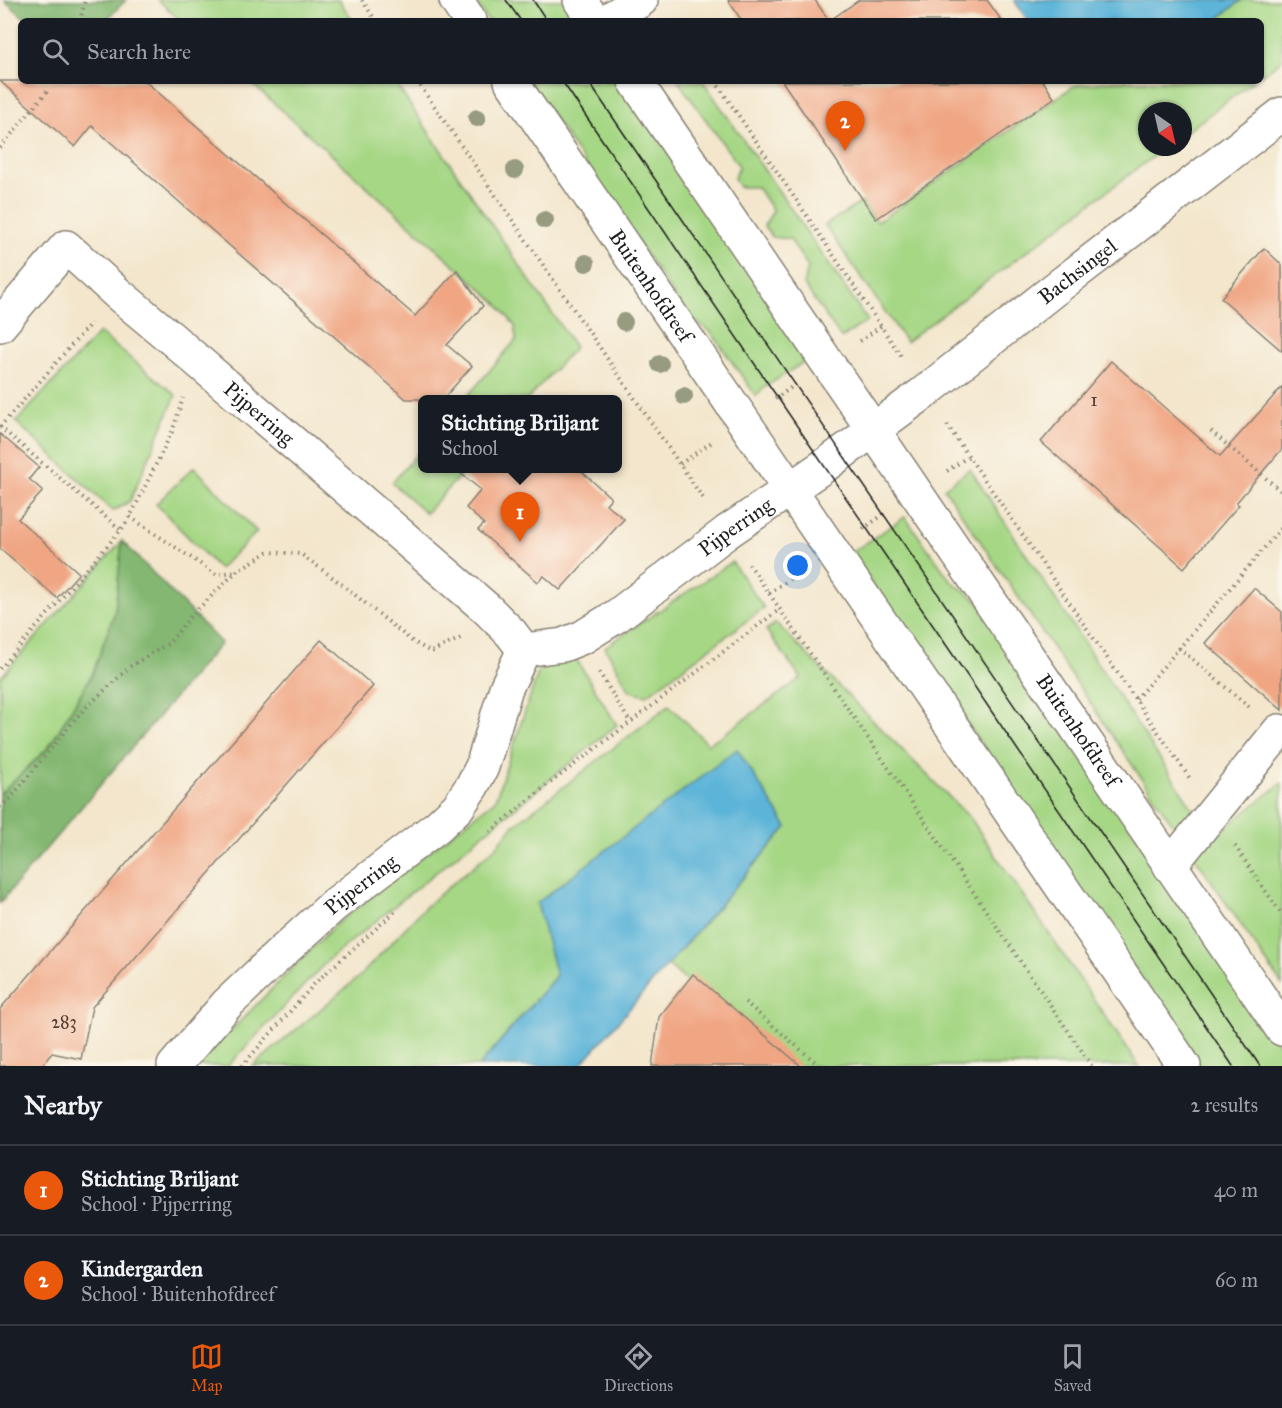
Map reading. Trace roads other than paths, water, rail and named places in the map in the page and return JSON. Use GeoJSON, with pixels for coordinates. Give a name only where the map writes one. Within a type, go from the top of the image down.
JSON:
{"type":"FeatureCollection","features":[{"type":"Feature","properties":{"kind":"street"},"geometry":{"type":"LineString","coordinates":[[456,0],[468,18]]}},
{"type":"Feature","properties":{"kind":"street"},"geometry":{"type":"LineString","coordinates":[[580,0],[592,18]]}},
{"type":"Feature","properties":{"kind":"street"},"geometry":{"type":"LineString","coordinates":[[611,18],[641,0]]}},
{"type":"Feature","properties":{"kind":"street","name":"Buitenhofdreef"},"geometry":{"type":"LineString","coordinates":[[513,84],[1184,1066]]}},
{"type":"Feature","properties":{"kind":"street","name":"Buitenhofdreef"},"geometry":{"type":"LineString","coordinates":[[637,84],[1282,1029]]}},
{"type":"Feature","properties":{"kind":"street","name":"Bachsingel"},"geometry":{"type":"LineString","coordinates":[[873,431],[1282,114]]}},
{"type":"Feature","properties":{"kind":"street","name":"Pijperring"},"geometry":{"type":"LineString","coordinates":[[0,325],[66,247],[487,609],[524,650]]}},
{"type":"Feature","properties":{"kind":"street"},"geometry":{"type":"LineString","coordinates":[[791,489],[873,431]]}},
{"type":"Feature","properties":{"kind":"street","name":"Pijperring"},"geometry":{"type":"LineString","coordinates":[[524,650],[562,645],[583,638],[618,615],[727,532],[791,489]]}},
{"type":"Feature","properties":{"kind":"street","name":"Pijperring"},"geometry":{"type":"LineString","coordinates":[[174,1066],[226,1004],[282,952],[334,905],[438,826],[458,807],[482,767],[506,688],[524,650]]}},
{"type":"Feature","properties":{"kind":"street"},"geometry":{"type":"LineString","coordinates":[[1170,866],[1279,731]]}},
{"type":"Feature","properties":{"kind":"water"},"geometry":{"type":"Polygon","coordinates":[[[1014,0],[1242,0],[1219,18],[1026,18],[1014,0]]]}},
{"type":"Feature","properties":{"kind":"water"},"geometry":{"type":"Polygon","coordinates":[[[737,749],[787,827],[580,1066],[479,1066],[556,976],[537,903],[737,749]]]}},
{"type":"Feature","properties":{"kind":"tram line"},"geometry":{"type":"LineString","coordinates":[[506,0],[519,18]]}},
{"type":"Feature","properties":{"kind":"tram line"},"geometry":{"type":"LineString","coordinates":[[533,0],[545,18]]}},
{"type":"Feature","properties":{"kind":"tram line"},"geometry":{"type":"LineString","coordinates":[[564,84],[1233,1066]]}},
{"type":"Feature","properties":{"kind":"tram line"},"geometry":{"type":"LineString","coordinates":[[590,84],[1260,1066]]}},
{"type":"Feature","properties":{"kind":"place","name":"Kindergarden"},"geometry":{"type":"Point","coordinates":[845,151]}},
{"type":"Feature","properties":{"kind":"place","name":"Stichting Briljant"},"geometry":{"type":"Point","coordinates":[520,542]}}]}
